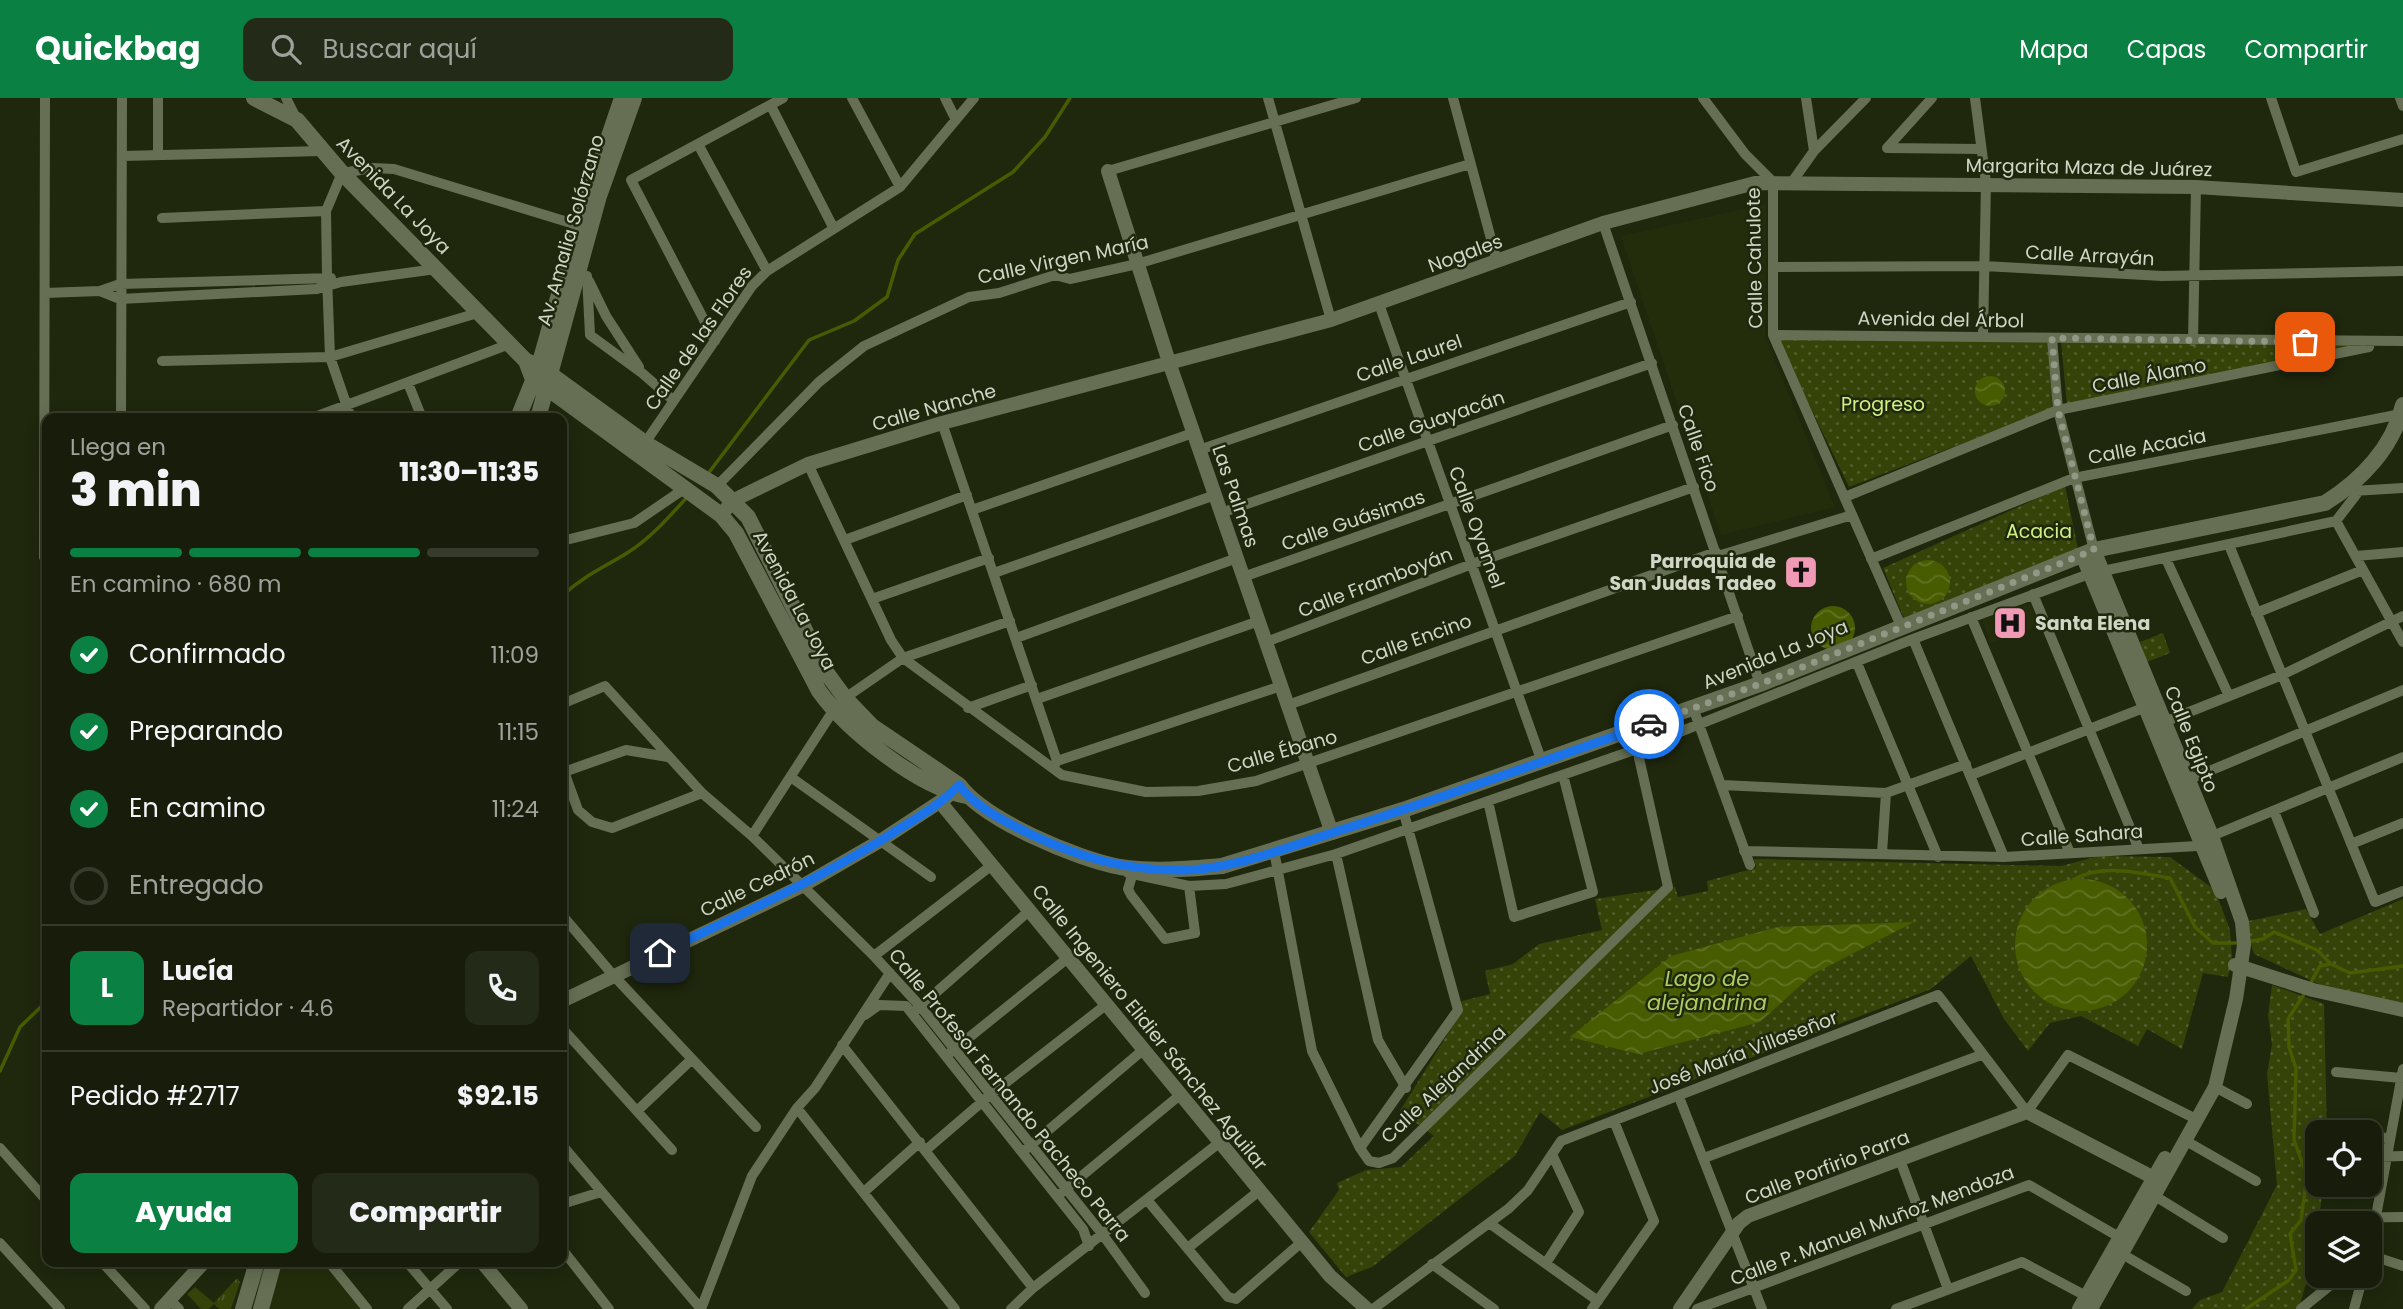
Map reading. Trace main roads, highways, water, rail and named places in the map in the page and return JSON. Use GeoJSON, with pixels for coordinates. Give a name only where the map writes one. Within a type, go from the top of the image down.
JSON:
{"type":"FeatureCollection","features":[{"type":"Feature","properties":{"kind":"main road","name":"Avenida La Joya"},"geometry":{"type":"LineString","coordinates":[[254,98],[297,120],[342,173],[539,374],[721,515],[736,533],[819,691],[833,711],[885,755],[955,794],[1050,844],[1116,866],[1186,870],[1222,866],[1332,833],[1760,684],[2088,552],[2325,503],[2351,491],[2401,416]]}},
{"type":"Feature","properties":{"kind":"main road","name":"Av. Amalia Solórzano"},"geometry":{"type":"LineString","coordinates":[[539,374],[577,230],[622,98]]}},
{"type":"Feature","properties":{"kind":"main road","name":"Av. Amalia Solórzano"},"geometry":{"type":"LineString","coordinates":[[539,374],[634,98]]}},
{"type":"Feature","properties":{"kind":"main road","name":"Avenida La Joya"},"geometry":{"type":"LineString","coordinates":[[539,374],[734,500],[748,517],[826,672],[845,698],[872,726],[955,794]]}},
{"type":"Feature","properties":{"kind":"main road"},"geometry":{"type":"LineString","coordinates":[[520,413],[539,374]]}},
{"type":"Feature","properties":{"kind":"main road"},"geometry":{"type":"LineString","coordinates":[[538,413],[539,374]]}},
{"type":"Feature","properties":{"kind":"main road"},"geometry":{"type":"LineString","coordinates":[[243,1309],[256,1267]]}},
{"type":"Feature","properties":{"kind":"main road"},"geometry":{"type":"LineString","coordinates":[[261,1309],[273,1267]]}},
{"type":"Feature","properties":{"kind":"water"},"geometry":{"type":"Polygon","coordinates":[[[1990,376],[2001,380],[2005,391],[2001,402],[1990,406],[1979,402],[1975,391],[1979,380],[1990,376]]]}},
{"type":"Feature","properties":{"kind":"water"},"geometry":{"type":"Polygon","coordinates":[[[1928,560],[1937,561],[1944,566],[1949,573],[1949,591],[1944,598],[1937,603],[1928,604],[1919,603],[1912,598],[1907,591],[1906,582],[1907,573],[1912,566],[1919,561],[1928,560]]]}},
{"type":"Feature","properties":{"kind":"water"},"geometry":{"type":"Polygon","coordinates":[[[1833,606],[1848,613],[1855,628],[1848,643],[1833,650],[1818,643],[1811,628],[1818,613],[1833,606]]]}},
{"type":"Feature","properties":{"kind":"water"},"geometry":{"type":"Polygon","coordinates":[[[2081,879],[2106,884],[2127,899],[2142,920],[2147,945],[2142,970],[2127,991],[2106,1006],[2081,1011],[2056,1006],[2035,991],[2020,970],[2015,945],[2020,920],[2035,899],[2056,884],[2081,879]]]}},
{"type":"Feature","properties":{"kind":"water","name":"Lago de alejandrina"},"geometry":{"type":"Polygon","coordinates":[[[1914,922],[1813,974],[1760,1022],[1638,1054],[1570,1037],[1671,956],[1778,927],[1914,922]]]}},
{"type":"Feature","properties":{"kind":"waterway"},"geometry":{"type":"LineString","coordinates":[[707,475],[809,340],[854,321],[887,297],[898,260],[915,234],[1013,172],[1045,137],[1070,98]]}},
{"type":"Feature","properties":{"kind":"waterway"},"geometry":{"type":"LineString","coordinates":[[567,592],[644,541],[688,496]]}},
{"type":"Feature","properties":{"kind":"waterway"},"geometry":{"type":"LineString","coordinates":[[2073,880],[2084,875],[2108,871],[2170,878],[2195,927],[2213,943],[2239,943]]}},
{"type":"Feature","properties":{"kind":"waterway"},"geometry":{"type":"LineString","coordinates":[[2247,942],[2263,939],[2274,932],[2317,950],[2331,964],[2350,973],[2403,966]]}},
{"type":"Feature","properties":{"kind":"waterway"},"geometry":{"type":"LineString","coordinates":[[2310,984],[2320,966],[2330,964]]}},
{"type":"Feature","properties":{"kind":"waterway"},"geometry":{"type":"LineString","coordinates":[[2246,1309],[2289,1280],[2296,1270],[2290,1234],[2301,1220],[2307,1176],[2294,1140],[2296,1068],[2289,1047],[2288,1019],[2306,991]]}},
{"type":"Feature","properties":{"kind":"waterway"},"geometry":{"type":"LineString","coordinates":[[0,1071],[20,1027],[42,1006]]}},
{"type":"Feature","properties":{"kind":"place","name":"Parroquia de San Judas Tadeo"},"geometry":{"type":"Point","coordinates":[1801,572]}},
{"type":"Feature","properties":{"kind":"place","name":"Santa Elena"},"geometry":{"type":"Point","coordinates":[2010,623]}},
{"type":"Feature","properties":{"kind":"park label","name":"Progreso"},"geometry":{"type":"Point","coordinates":[1883,404]}},
{"type":"Feature","properties":{"kind":"park label","name":"Acacia"},"geometry":{"type":"Point","coordinates":[2039,531]}}]}
